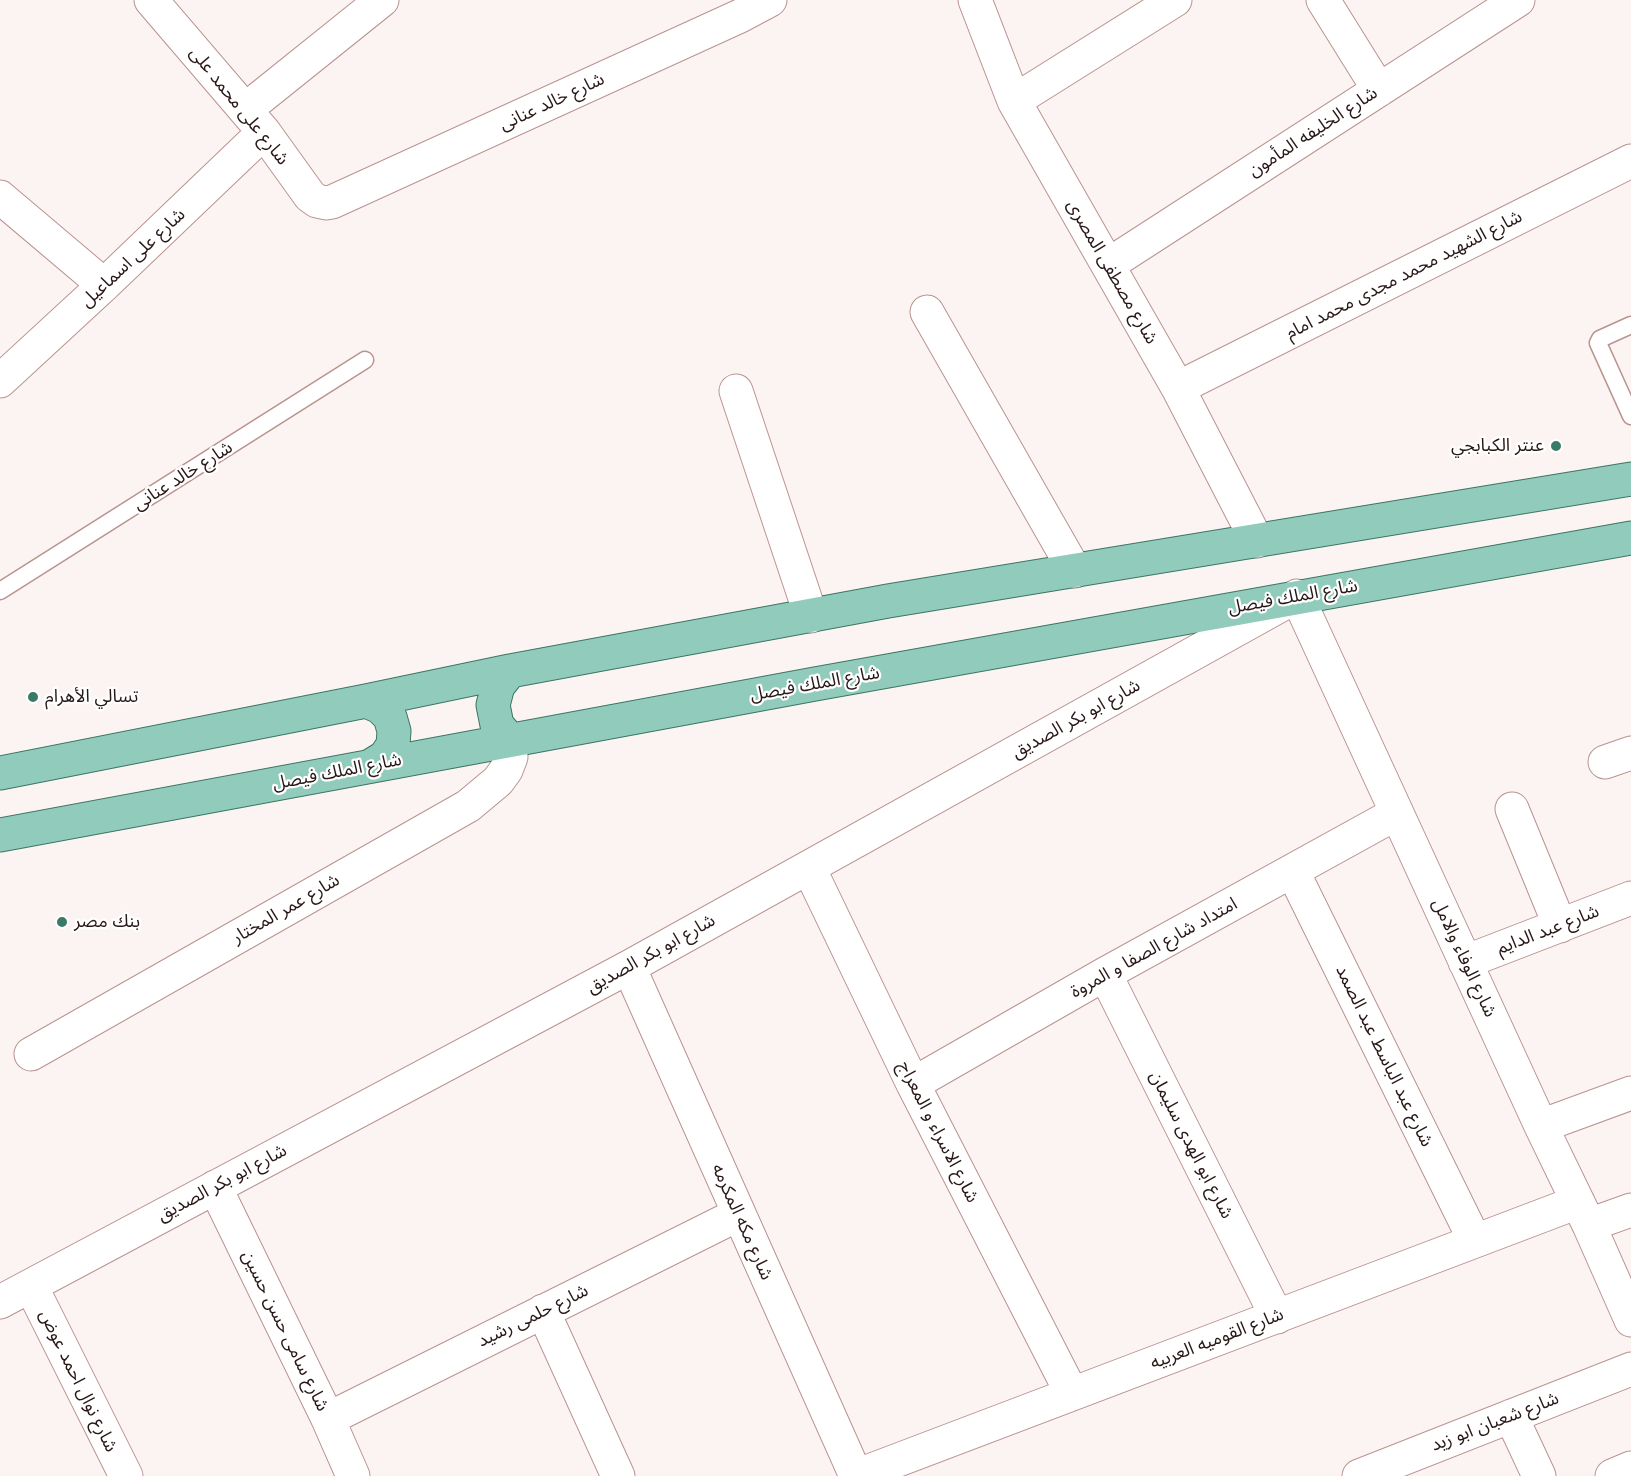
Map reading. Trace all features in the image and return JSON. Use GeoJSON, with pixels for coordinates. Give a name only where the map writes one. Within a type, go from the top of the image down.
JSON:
{"type":"FeatureCollection","features":[{"type":"Feature","properties":{"kind":"main road"},"geometry":{"type":"LineString","coordinates":[[0,773],[366,701],[510,670],[1075,571],[1631,479]]}},
{"type":"Feature","properties":{"kind":"main road","name":"شارع الملك فيصل"},"geometry":{"type":"LineString","coordinates":[[0,835],[372,765],[1631,538]]}},
{"type":"Feature","properties":{"kind":"main road"},"geometry":{"type":"LineString","coordinates":[[510,670],[498,686],[493,705],[497,725],[510,740]]}},
{"type":"Feature","properties":{"kind":"main road"},"geometry":{"type":"LineString","coordinates":[[366,701],[380,707],[390,717],[394,731],[393,745],[385,757],[372,765]]}},
{"type":"Feature","properties":{"kind":"street","name":"شارع على محمد على"},"geometry":{"type":"LineString","coordinates":[[151,0],[254,121],[310,196],[317,201],[332,202]]}},
{"type":"Feature","properties":{"kind":"street","name":"شارع على اسماعيل"},"geometry":{"type":"LineString","coordinates":[[0,381],[105,285],[254,121],[382,0]]}},
{"type":"Feature","properties":{"kind":"street","name":"شارع خالد عنانى"},"geometry":{"type":"LineString","coordinates":[[332,202],[734,8],[770,0]]}},
{"type":"Feature","properties":{"kind":"street","name":"شارع مصطفى المصرى"},"geometry":{"type":"LineString","coordinates":[[975,0],[1014,101],[1178,388],[1257,541]]}},
{"type":"Feature","properties":{"kind":"street"},"geometry":{"type":"LineString","coordinates":[[1014,101],[1175,0]]}},
{"type":"Feature","properties":{"kind":"street"},"geometry":{"type":"LineString","coordinates":[[1323,0],[1379,90]]}},
{"type":"Feature","properties":{"kind":"street","name":"شارع الخليفه المأمون"},"geometry":{"type":"LineString","coordinates":[[1108,265],[1518,0]]}},
{"type":"Feature","properties":{"kind":"street","name":"شارع الشهيد محمد مجدى محمد امام"},"geometry":{"type":"LineString","coordinates":[[1178,388],[1631,161]]}},
{"type":"Feature","properties":{"kind":"street"},"geometry":{"type":"LineString","coordinates":[[0,197],[105,285]]}},
{"type":"Feature","properties":{"kind":"street"},"geometry":{"type":"LineString","coordinates":[[927,312],[1075,571]]}},
{"type":"Feature","properties":{"kind":"street"},"geometry":{"type":"LineString","coordinates":[[736,391],[811,616]]}},
{"type":"Feature","properties":{"kind":"street","name":"شارع الوفاء والامل"},"geometry":{"type":"LineString","coordinates":[[1297,597],[1631,1320]]}},
{"type":"Feature","properties":{"kind":"street","name":"شارع ابو بكر الصديق"},"geometry":{"type":"LineString","coordinates":[[0,1302],[629,967],[1297,597]]}},
{"type":"Feature","properties":{"kind":"street","name":"شارع عمر المختار"},"geometry":{"type":"LineString","coordinates":[[31,1053],[468,806],[498,781],[506,770],[511,757],[510,740]]}},
{"type":"Feature","properties":{"kind":"street"},"geometry":{"type":"LineString","coordinates":[[1512,809],[1560,926]]}},
{"type":"Feature","properties":{"kind":"street","name":"امتداد شارع الصفا و المروة"},"geometry":{"type":"LineString","coordinates":[[913,1084],[1105,974],[1397,813]]}},
{"type":"Feature","properties":{"kind":"street","name":"شارع الاسراء و المعراج"},"geometry":{"type":"LineString","coordinates":[[809,868],[913,1084],[1072,1394]]}},
{"type":"Feature","properties":{"kind":"street","name":"شارع عبد الباسط عبد الصمد"},"geometry":{"type":"LineString","coordinates":[[1293,872],[1475,1241]]}},
{"type":"Feature","properties":{"kind":"street","name":"شارع عبد الدايم"},"geometry":{"type":"LineString","coordinates":[[1466,962],[1631,898]]}},
{"type":"Feature","properties":{"kind":"street","name":"شارع مكه المكرمه"},"geometry":{"type":"LineString","coordinates":[[629,967],[856,1476]]}},
{"type":"Feature","properties":{"kind":"street","name":"شارع ابو الهدى سليمان"},"geometry":{"type":"LineString","coordinates":[[1105,974],[1277,1317]]}},
{"type":"Feature","properties":{"kind":"street"},"geometry":{"type":"LineString","coordinates":[[1541,1126],[1631,1093]]}},
{"type":"Feature","properties":{"kind":"street","name":"شارع سامى حسن حسين"},"geometry":{"type":"LineString","coordinates":[[215,1187],[328,1419],[353,1476]]}},
{"type":"Feature","properties":{"kind":"street","name":"شارع القوميه العربيه"},"geometry":{"type":"LineString","coordinates":[[856,1476],[1475,1241],[1583,1214],[1631,1210]]}},
{"type":"Feature","properties":{"kind":"street","name":"شارع حلمى رشيد"},"geometry":{"type":"LineString","coordinates":[[328,1419],[739,1214]]}},
{"type":"Feature","properties":{"kind":"street","name":"شارع نوال احمد عوض"},"geometry":{"type":"LineString","coordinates":[[31,1286],[126,1476]]}},
{"type":"Feature","properties":{"kind":"street"},"geometry":{"type":"LineString","coordinates":[[543,1311],[618,1476]]}},
{"type":"Feature","properties":{"kind":"street","name":"شارع شعبان ابو زيد"},"geometry":{"type":"LineString","coordinates":[[1375,1473],[1631,1369]]}},
{"type":"Feature","properties":{"kind":"street"},"geometry":{"type":"LineString","coordinates":[[1511,1416],[1539,1476]]}},
{"type":"Feature","properties":{"kind":"street"},"geometry":{"type":"LineString","coordinates":[[1612,1476],[1631,1468]]}},
{"type":"Feature","properties":{"kind":"lane"},"geometry":{"type":"LineString","coordinates":[[1631,325],[1600,339],[1598,343],[1631,416]]}},
{"type":"Feature","properties":{"kind":"lane","name":"شارع خالد عنانى"},"geometry":{"type":"LineString","coordinates":[[0,591],[365,360]]}},
{"type":"Feature","properties":{"kind":"place","name":"عنتر الكبابجي"},"geometry":{"type":"Point","coordinates":[1556,446]}},
{"type":"Feature","properties":{"kind":"place","name":"تسالي الأهرام"},"geometry":{"type":"Point","coordinates":[33,697]}},
{"type":"Feature","properties":{"kind":"place","name":"بنك مصر"},"geometry":{"type":"Point","coordinates":[62,922]}}]}
